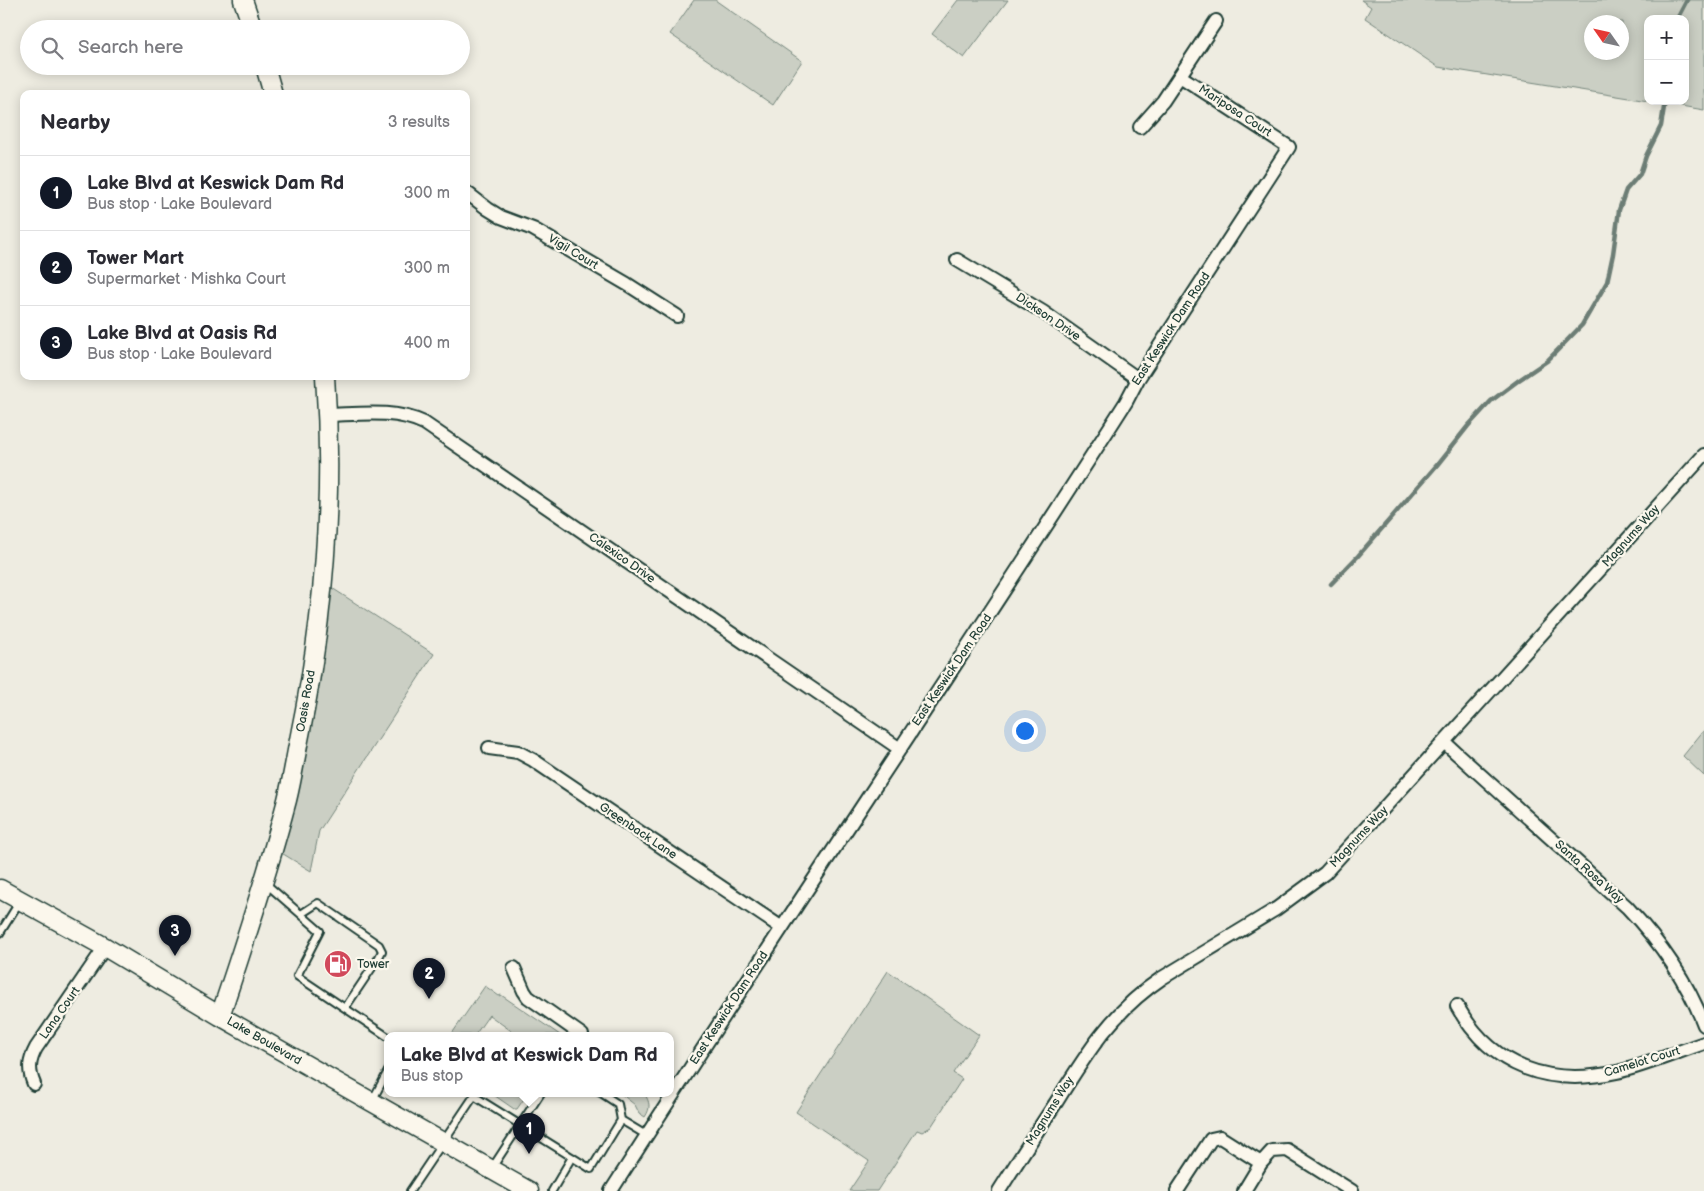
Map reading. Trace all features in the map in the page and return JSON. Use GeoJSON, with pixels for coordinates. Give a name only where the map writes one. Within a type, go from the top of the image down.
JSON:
{"type":"FeatureCollection","features":[{"type":"Feature","properties":{"kind":"main road"},"geometry":{"type":"LineString","coordinates":[[243,0],[250,20]]}},
{"type":"Feature","properties":{"kind":"main road"},"geometry":{"type":"LineString","coordinates":[[268,75],[273,90]]}},
{"type":"Feature","properties":{"kind":"main road","name":"Oasis Road"},"geometry":{"type":"LineString","coordinates":[[220,1016],[287,799],[311,682],[327,528],[329,485],[325,380]]}},
{"type":"Feature","properties":{"kind":"main road","name":"Lake Boulevard"},"geometry":{"type":"LineString","coordinates":[[0,889],[106,947],[220,1016],[529,1191]]}},
{"type":"Feature","properties":{"kind":"street"},"geometry":{"type":"LineString","coordinates":[[1140,127],[1163,102],[1216,21]]}},
{"type":"Feature","properties":{"kind":"street","name":"Mariposa Court"},"geometry":{"type":"LineString","coordinates":[[1180,76],[1289,147]]}},
{"type":"Feature","properties":{"kind":"street","name":"East Keswick Dam Road"},"geometry":{"type":"LineString","coordinates":[[674,1087],[782,928],[1011,582],[1126,402],[1138,379],[1289,147]]}},
{"type":"Feature","properties":{"kind":"street","name":"Vigil Court"},"geometry":{"type":"LineString","coordinates":[[470,195],[501,217],[533,228],[677,316]]}},
{"type":"Feature","properties":{"kind":"street","name":"Dickson Drive"},"geometry":{"type":"LineString","coordinates":[[957,260],[1043,312],[1138,379]]}},
{"type":"Feature","properties":{"kind":"street","name":"Calexico Drive"},"geometry":{"type":"LineString","coordinates":[[328,415],[397,414],[414,418],[900,749]]}},
{"type":"Feature","properties":{"kind":"street","name":"Magnums Way"},"geometry":{"type":"LineString","coordinates":[[999,1191],[1086,1054],[1118,1013],[1145,989],[1276,909],[1314,882],[1358,839],[1704,455]]}},
{"type":"Feature","properties":{"kind":"street","name":"Santa Rosa Way"},"geometry":{"type":"LineString","coordinates":[[1444,742],[1628,907],[1640,920],[1674,964],[1704,1025]]}},
{"type":"Feature","properties":{"kind":"street","name":"Greenback Lane"},"geometry":{"type":"LineString","coordinates":[[489,748],[518,752],[533,760],[782,928]]}},
{"type":"Feature","properties":{"kind":"street","name":"Lana Court"},"geometry":{"type":"LineString","coordinates":[[34,1084],[30,1075],[30,1058],[106,947]]}},
{"type":"Feature","properties":{"kind":"street"},"geometry":{"type":"LineString","coordinates":[[514,968],[528,997],[578,1032]]}},
{"type":"Feature","properties":{"kind":"street","name":"Camelot Court"},"geometry":{"type":"LineString","coordinates":[[1457,1006],[1469,1027],[1486,1045],[1508,1060],[1549,1076],[1588,1077],[1618,1072],[1704,1043]]}},
{"type":"Feature","properties":{"kind":"street","name":"East Keswick Dam Road"},"geometry":{"type":"LineString","coordinates":[[611,1191],[646,1136],[667,1097]]}},
{"type":"Feature","properties":{"kind":"street"},"geometry":{"type":"LineString","coordinates":[[1177,1191],[1212,1139],[1220,1137],[1261,1163]]}},
{"type":"Feature","properties":{"kind":"street"},"geometry":{"type":"LineString","coordinates":[[1244,1191],[1261,1163],[1272,1151],[1287,1150],[1352,1191]]}},
{"type":"Feature","properties":{"kind":"lane"},"geometry":{"type":"LineString","coordinates":[[263,881],[320,931],[297,976],[384,1034]]}},
{"type":"Feature","properties":{"kind":"lane"},"geometry":{"type":"LineString","coordinates":[[0,933],[21,900]]}},
{"type":"Feature","properties":{"kind":"lane"},"geometry":{"type":"LineString","coordinates":[[300,914],[318,903],[380,945],[382,951],[378,959],[345,1008]]}},
{"type":"Feature","properties":{"kind":"lane"},"geometry":{"type":"LineString","coordinates":[[371,1102],[384,1078]]}},
{"type":"Feature","properties":{"kind":"lane"},"geometry":{"type":"LineString","coordinates":[[410,1191],[473,1097]]}},
{"type":"Feature","properties":{"kind":"lane"},"geometry":{"type":"LineString","coordinates":[[479,1097],[521,1126],[591,1169],[621,1120],[618,1104],[607,1097]]}},
{"type":"Feature","properties":{"kind":"lane"},"geometry":{"type":"LineString","coordinates":[[491,1170],[539,1097]]}},
{"type":"Feature","properties":{"kind":"lane"},"geometry":{"type":"LineString","coordinates":[[621,1120],[646,1136]]}},
{"type":"Feature","properties":{"kind":"lane"},"geometry":{"type":"LineString","coordinates":[[552,1191],[572,1157]]}},
{"type":"Feature","properties":{"kind":"shaded area"},"geometry":{"type":"Polygon","coordinates":[[[694,0],[715,0],[802,61],[773,105],[670,34],[694,0]]]}},
{"type":"Feature","properties":{"kind":"shaded area"},"geometry":{"type":"Polygon","coordinates":[[[958,0],[1008,0],[964,58],[932,34],[958,0]]]}},
{"type":"Feature","properties":{"kind":"shaded area"},"geometry":{"type":"Polygon","coordinates":[[[1361,0],[1704,0],[1704,110],[1675,105],[1689,105],[1689,15],[1644,15],[1644,100],[1438,67],[1365,18],[1371,7],[1361,0]]]}},
{"type":"Feature","properties":{"kind":"shaded area"},"geometry":{"type":"Polygon","coordinates":[[[332,588],[434,654],[319,831],[311,871],[280,852],[301,774],[317,696],[332,588]]]}},
{"type":"Feature","properties":{"kind":"shaded area"},"geometry":{"type":"Polygon","coordinates":[[[1704,730],[1704,776],[1683,756],[1704,730]]]}},
{"type":"Feature","properties":{"kind":"shaded area"},"geometry":{"type":"Polygon","coordinates":[[[888,971],[979,1035],[953,1073],[962,1079],[931,1127],[922,1132],[917,1130],[877,1191],[849,1191],[869,1161],[796,1112],[888,971]]]}},
{"type":"Feature","properties":{"kind":"shaded area"},"geometry":{"type":"Polygon","coordinates":[[[485,986],[556,1032],[513,1032],[489,1015],[477,1032],[453,1032],[485,986]]]}},
{"type":"Feature","properties":{"kind":"shaded area"},"geometry":{"type":"Polygon","coordinates":[[[497,1097],[525,1097],[517,1109],[514,1109],[497,1097]]]}},
{"type":"Feature","properties":{"kind":"shaded area"},"geometry":{"type":"Polygon","coordinates":[[[625,1097],[647,1097],[649,1105],[645,1117],[639,1113],[635,1105],[625,1097]]]}},
{"type":"Feature","properties":{"kind":"waterway"},"geometry":{"type":"LineString","coordinates":[[1679,15],[1687,0]]}},
{"type":"Feature","properties":{"kind":"waterway"},"geometry":{"type":"LineString","coordinates":[[1331,584],[1358,556],[1491,401],[1547,361],[1582,325],[1607,282],[1619,210],[1626,190],[1640,174],[1646,156],[1661,126],[1664,105]]}},
{"type":"Feature","properties":{"kind":"place","name":"Lake Blvd at Oasis Rd"},"geometry":{"type":"Point","coordinates":[175,956]}},
{"type":"Feature","properties":{"kind":"place","name":"Tower"},"geometry":{"type":"Point","coordinates":[338,964]}},
{"type":"Feature","properties":{"kind":"place","name":"Tower Mart"},"geometry":{"type":"Point","coordinates":[429,999]}},
{"type":"Feature","properties":{"kind":"place","name":"Lake Blvd at Keswick Dam Rd"},"geometry":{"type":"Point","coordinates":[529,1154]}}]}
